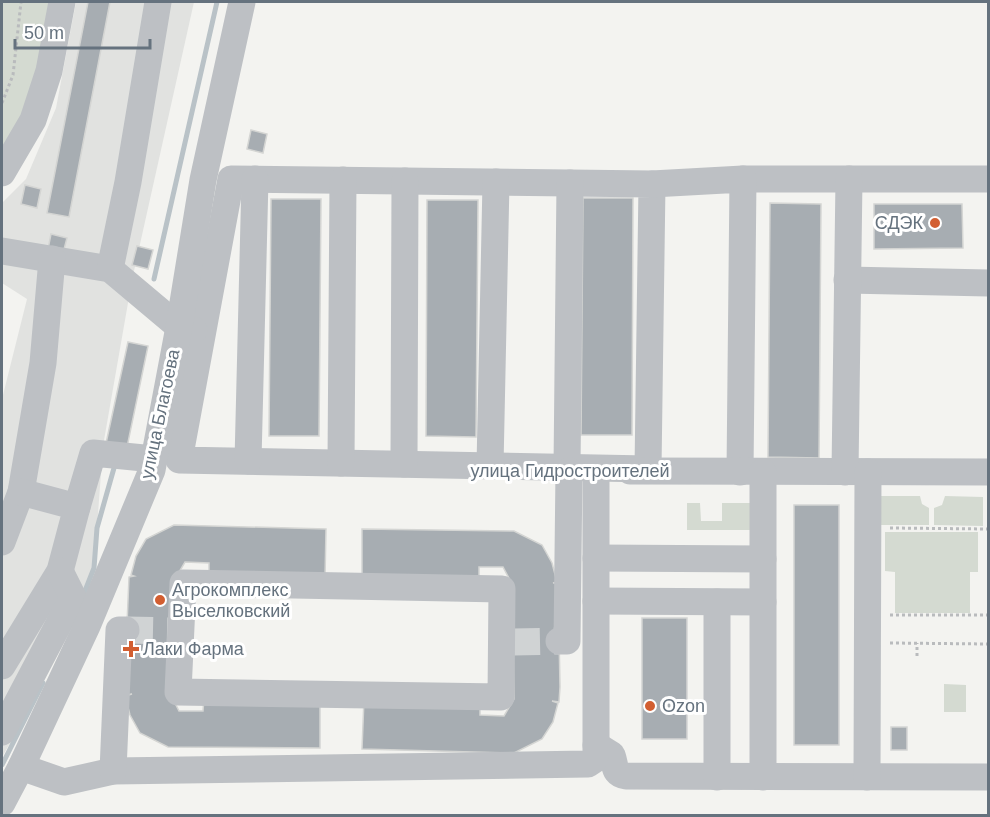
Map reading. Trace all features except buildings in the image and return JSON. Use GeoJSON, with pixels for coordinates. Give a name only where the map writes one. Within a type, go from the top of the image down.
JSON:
{"type":"FeatureCollection","features":[{"type":"Feature","properties":{"kind":"street"},"geometry":{"type":"LineString","coordinates":[[2,173],[33,120],[49,71],[62,2]]}},
{"type":"Feature","properties":{"kind":"street"},"geometry":{"type":"LineString","coordinates":[[110,269],[128,182],[158,2]]}},
{"type":"Feature","properties":{"kind":"street","name":"улица Благоева"},"geometry":{"type":"LineString","coordinates":[[2,803],[87,626],[153,465],[175,320],[242,2]]}},
{"type":"Feature","properties":{"kind":"street"},"geometry":{"type":"LineString","coordinates":[[652,184],[648,469],[179,460],[175,320],[231,179],[652,184],[743,179],[988,179]]}},
{"type":"Feature","properties":{"kind":"street"},"geometry":{"type":"LineString","coordinates":[[248,461],[255,179]]}},
{"type":"Feature","properties":{"kind":"street"},"geometry":{"type":"LineString","coordinates":[[743,179],[752,472],[763,559],[763,777]]}},
{"type":"Feature","properties":{"kind":"street"},"geometry":{"type":"LineString","coordinates":[[849,179],[847,280],[856,472],[867,528],[867,777]]}},
{"type":"Feature","properties":{"kind":"street"},"geometry":{"type":"LineString","coordinates":[[341,463],[343,180]]}},
{"type":"Feature","properties":{"kind":"street"},"geometry":{"type":"LineString","coordinates":[[404,464],[405,181]]}},
{"type":"Feature","properties":{"kind":"street"},"geometry":{"type":"LineString","coordinates":[[489,466],[496,182]]}},
{"type":"Feature","properties":{"kind":"street"},"geometry":{"type":"LineString","coordinates":[[559,641],[567,641],[570,183]]}},
{"type":"Feature","properties":{"kind":"street"},"geometry":{"type":"LineString","coordinates":[[2,252],[110,269],[175,320]]}},
{"type":"Feature","properties":{"kind":"street"},"geometry":{"type":"LineString","coordinates":[[2,542],[21,492],[43,363],[52,259]]}},
{"type":"Feature","properties":{"kind":"street"},"geometry":{"type":"LineString","coordinates":[[847,280],[988,283]]}},
{"type":"Feature","properties":{"kind":"street","name":"улица Гидростроителей"},"geometry":{"type":"LineString","coordinates":[[77,507],[93,453],[153,465],[597,471],[988,472]]}},
{"type":"Feature","properties":{"kind":"street"},"geometry":{"type":"LineString","coordinates":[[21,767],[64,782],[113,771],[588,764],[594,760],[596,745],[597,471]]}},
{"type":"Feature","properties":{"kind":"street"},"geometry":{"type":"LineString","coordinates":[[2,666],[60,571],[77,507],[21,492]]}},
{"type":"Feature","properties":{"kind":"street"},"geometry":{"type":"LineString","coordinates":[[596,558],[763,559]]}},
{"type":"Feature","properties":{"kind":"street"},"geometry":{"type":"LineString","coordinates":[[2,732],[73,597],[60,571]]}},
{"type":"Feature","properties":{"kind":"street"},"geometry":{"type":"LineString","coordinates":[[183,583],[502,589],[508,642],[501,697],[178,692],[177,632],[183,583]]}},
{"type":"Feature","properties":{"kind":"street"},"geometry":{"type":"LineString","coordinates":[[596,602],[763,602]]}},
{"type":"Feature","properties":{"kind":"street"},"geometry":{"type":"LineString","coordinates":[[717,602],[717,777]]}},
{"type":"Feature","properties":{"kind":"street"},"geometry":{"type":"LineString","coordinates":[[113,771],[119,630],[126,630]]}},
{"type":"Feature","properties":{"kind":"street"},"geometry":{"type":"LineString","coordinates":[[596,745],[612,755],[615,771],[620,775],[988,777]]}},
{"type":"Feature","properties":{"kind":"path"},"geometry":{"type":"LineString","coordinates":[[2,103],[13,75],[21,2]]}},
{"type":"Feature","properties":{"kind":"path"},"geometry":{"type":"LineString","coordinates":[[867,528],[988,529]]}},
{"type":"Feature","properties":{"kind":"path"},"geometry":{"type":"LineString","coordinates":[[867,615],[988,615]]}},
{"type":"Feature","properties":{"kind":"path"},"geometry":{"type":"LineString","coordinates":[[867,643],[988,644]]}},
{"type":"Feature","properties":{"kind":"path"},"geometry":{"type":"LineString","coordinates":[[917,643],[917,656]]}},
{"type":"Feature","properties":{"kind":"shaded area"},"geometry":{"type":"Polygon","coordinates":[[[2,2],[55,2],[37,89],[2,166],[2,2]]]}},
{"type":"Feature","properties":{"kind":"shaded area"},"geometry":{"type":"Polygon","coordinates":[[[76,2],[194,2],[132,280],[103,446],[94,568],[35,700],[2,757],[2,399],[27,299],[2,283],[2,203],[26,179],[56,108],[76,2]]]}},
{"type":"Feature","properties":{"kind":"shaded area"},"geometry":{"type":"Polygon","coordinates":[[[881,496],[920,496],[922,504],[929,508],[929,525],[881,525],[881,496]]]}},
{"type":"Feature","properties":{"kind":"shaded area"},"geometry":{"type":"Polygon","coordinates":[[[945,496],[983,497],[983,526],[934,525],[934,508],[942,505],[945,496]]]}},
{"type":"Feature","properties":{"kind":"shaded area"},"geometry":{"type":"Polygon","coordinates":[[[687,503],[700,503],[701,521],[722,521],[722,503],[754,503],[754,530],[687,530],[687,503]]]}},
{"type":"Feature","properties":{"kind":"shaded area"},"geometry":{"type":"Polygon","coordinates":[[[885,532],[978,532],[978,572],[970,572],[970,613],[895,613],[895,572],[885,571],[885,532]]]}},
{"type":"Feature","properties":{"kind":"shaded area"},"geometry":{"type":"Polygon","coordinates":[[[944,684],[966,685],[966,712],[944,712],[944,684]]]}},
{"type":"Feature","properties":{"kind":"waterway"},"geometry":{"type":"LineString","coordinates":[[154,279],[217,2]]}},
{"type":"Feature","properties":{"kind":"waterway"},"geometry":{"type":"LineString","coordinates":[[83,596],[94,568],[97,528],[114,468]]}},
{"type":"Feature","properties":{"kind":"waterway"},"geometry":{"type":"LineString","coordinates":[[2,765],[43,683]]}},
{"type":"Feature","properties":{"kind":"tunnel"},"geometry":{"type":"LineString","coordinates":[[126,630],[173,631]]}},
{"type":"Feature","properties":{"kind":"tunnel"},"geometry":{"type":"LineString","coordinates":[[513,642],[559,641]]}},
{"type":"Feature","properties":{"kind":"place","name":"СДЭК"},"geometry":{"type":"Point","coordinates":[935,223]}},
{"type":"Feature","properties":{"kind":"place","name":"Агрокомплекс Выселковский"},"geometry":{"type":"Point","coordinates":[160,600]}},
{"type":"Feature","properties":{"kind":"place","name":"Лаки Фарма"},"geometry":{"type":"Point","coordinates":[131,649]}},
{"type":"Feature","properties":{"kind":"place","name":"Ozon"},"geometry":{"type":"Point","coordinates":[650,706]}}]}
